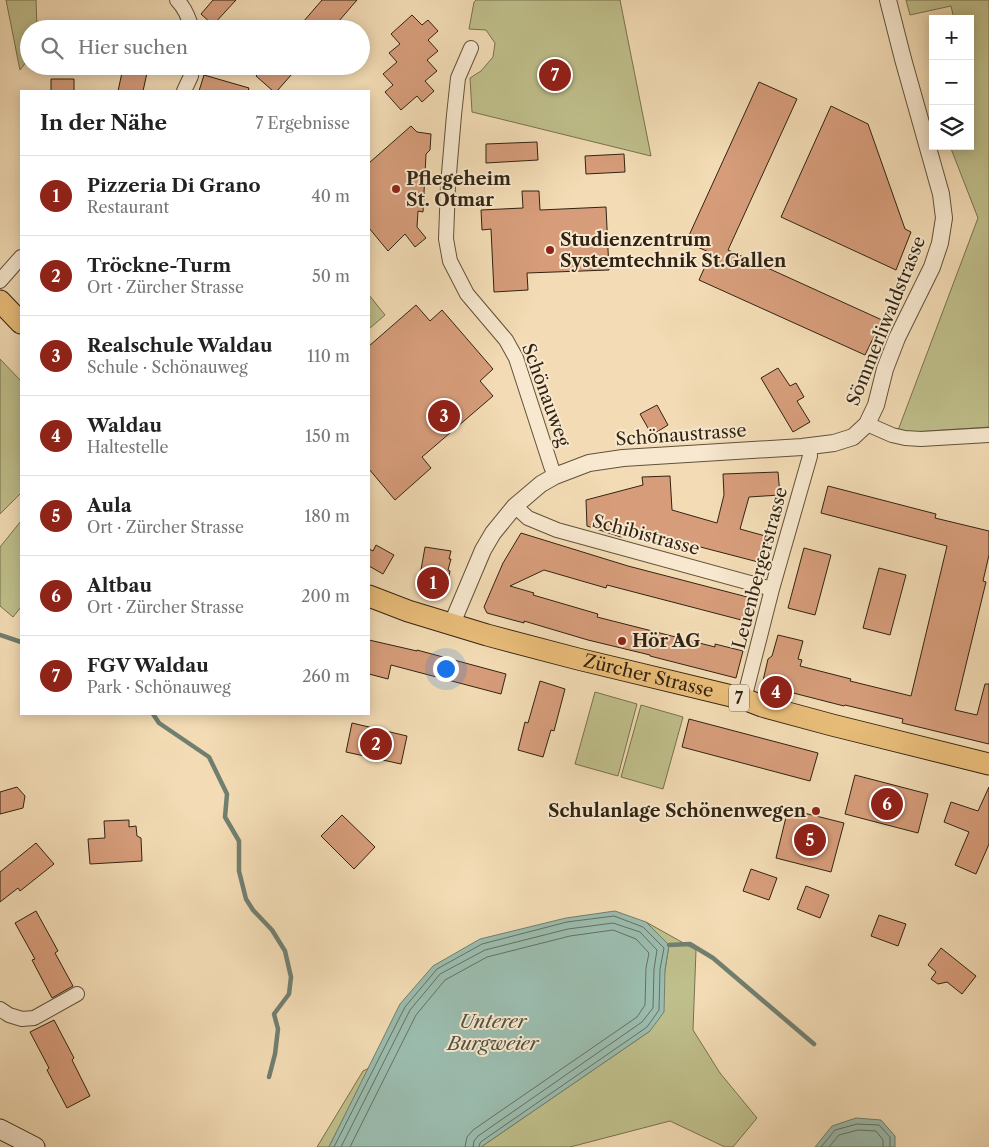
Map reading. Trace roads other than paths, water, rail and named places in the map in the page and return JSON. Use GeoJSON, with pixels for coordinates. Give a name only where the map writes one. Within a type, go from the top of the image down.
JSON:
{"type":"FeatureCollection","features":[{"type":"Feature","properties":{"kind":"main road"},"geometry":{"type":"LineString","coordinates":[[0,301],[20,323]]}},
{"type":"Feature","properties":{"kind":"main road","name":"Zürcher Strasse"},"geometry":{"type":"LineString","coordinates":[[370,596],[453,625],[578,659],[744,699],[762,706],[832,725],[989,764]]}},
{"type":"Feature","properties":{"kind":"main road"},"geometry":{"type":"LineString","coordinates":[[0,1129],[35,1147]]}},
{"type":"Feature","properties":{"kind":"street"},"geometry":{"type":"LineString","coordinates":[[177,0],[190,20]]}},
{"type":"Feature","properties":{"kind":"street","name":"Sömmerliwaldstrasse"},"geometry":{"type":"LineString","coordinates":[[867,424],[876,405],[885,369],[897,338],[932,267],[940,243],[944,218],[941,194],[888,0]]}},
{"type":"Feature","properties":{"kind":"street","name":"Schönauweg"},"geometry":{"type":"LineString","coordinates":[[472,48],[458,78],[454,115],[446,239],[450,261],[466,294],[506,340],[516,358],[555,476]]}},
{"type":"Feature","properties":{"kind":"street"},"geometry":{"type":"LineString","coordinates":[[184,90],[191,75]]}},
{"type":"Feature","properties":{"kind":"street"},"geometry":{"type":"LineString","coordinates":[[0,281],[20,258]]}},
{"type":"Feature","properties":{"kind":"street"},"geometry":{"type":"LineString","coordinates":[[867,424],[892,435],[905,438],[921,439],[989,435]]}},
{"type":"Feature","properties":{"kind":"street","name":"Schönaustrasse"},"geometry":{"type":"LineString","coordinates":[[453,625],[483,550],[493,533],[515,506],[541,484],[555,476],[589,463],[623,458],[834,443],[853,437],[867,424]]}},
{"type":"Feature","properties":{"kind":"street","name":"Leuenbergerstrasse"},"geometry":{"type":"LineString","coordinates":[[744,699],[772,589],[810,456],[809,446]]}},
{"type":"Feature","properties":{"kind":"street","name":"Schibistrasse"},"geometry":{"type":"LineString","coordinates":[[515,506],[528,518],[557,530],[772,589]]}},
{"type":"Feature","properties":{"kind":"street"},"geometry":{"type":"LineString","coordinates":[[0,1009],[8,1015],[22,1019],[34,1018],[77,994]]}},
{"type":"Feature","properties":{"kind":"water","name":"Unterer Burgweier"},"geometry":{"type":"Polygon","coordinates":[[[615,911],[646,922],[669,945],[665,970],[664,1012],[650,1031],[481,1147],[329,1147],[400,1004],[433,966],[480,939],[566,918],[615,911]]]}},
{"type":"Feature","properties":{"kind":"water"},"geometry":{"type":"Polygon","coordinates":[[[856,1118],[881,1120],[895,1136],[895,1147],[815,1147],[832,1126],[856,1118]]]}},
{"type":"Feature","properties":{"kind":"waterway"},"geometry":{"type":"LineString","coordinates":[[0,635],[20,642]]}},
{"type":"Feature","properties":{"kind":"waterway"},"geometry":{"type":"LineString","coordinates":[[154,715],[159,723],[209,757],[227,794],[225,817],[239,841],[239,871],[246,899],[253,910],[272,930],[285,951],[291,977],[289,994],[274,1014],[278,1029],[275,1054],[269,1077]]}},
{"type":"Feature","properties":{"kind":"waterway"},"geometry":{"type":"LineString","coordinates":[[669,945],[690,944],[713,958],[814,1044]]}},
{"type":"Feature","properties":{"kind":"place","name":"FGV Waldau"},"geometry":{"type":"Point","coordinates":[555,75]}},
{"type":"Feature","properties":{"kind":"place","name":"Pflegeheim St. Otmar"},"geometry":{"type":"Point","coordinates":[396,189]}},
{"type":"Feature","properties":{"kind":"place","name":"Studienzentrum Systemtechnik St.Gallen"},"geometry":{"type":"Point","coordinates":[550,250]}},
{"type":"Feature","properties":{"kind":"place","name":"Realschule Waldau"},"geometry":{"type":"Point","coordinates":[444,416]}},
{"type":"Feature","properties":{"kind":"place","name":"Pizzeria Di Grano"},"geometry":{"type":"Point","coordinates":[433,583]}},
{"type":"Feature","properties":{"kind":"place","name":"Hör AG"},"geometry":{"type":"Point","coordinates":[622,641]}},
{"type":"Feature","properties":{"kind":"place","name":"Waldau"},"geometry":{"type":"Point","coordinates":[776,692]}},
{"type":"Feature","properties":{"kind":"place","name":"Tröckne-Turm"},"geometry":{"type":"Point","coordinates":[376,744]}},
{"type":"Feature","properties":{"kind":"place","name":"Altbau"},"geometry":{"type":"Point","coordinates":[887,804]}},
{"type":"Feature","properties":{"kind":"place","name":"Schulanlage Schönenwegen"},"geometry":{"type":"Point","coordinates":[816,811]}},
{"type":"Feature","properties":{"kind":"place","name":"Aula"},"geometry":{"type":"Point","coordinates":[810,840]}}]}
